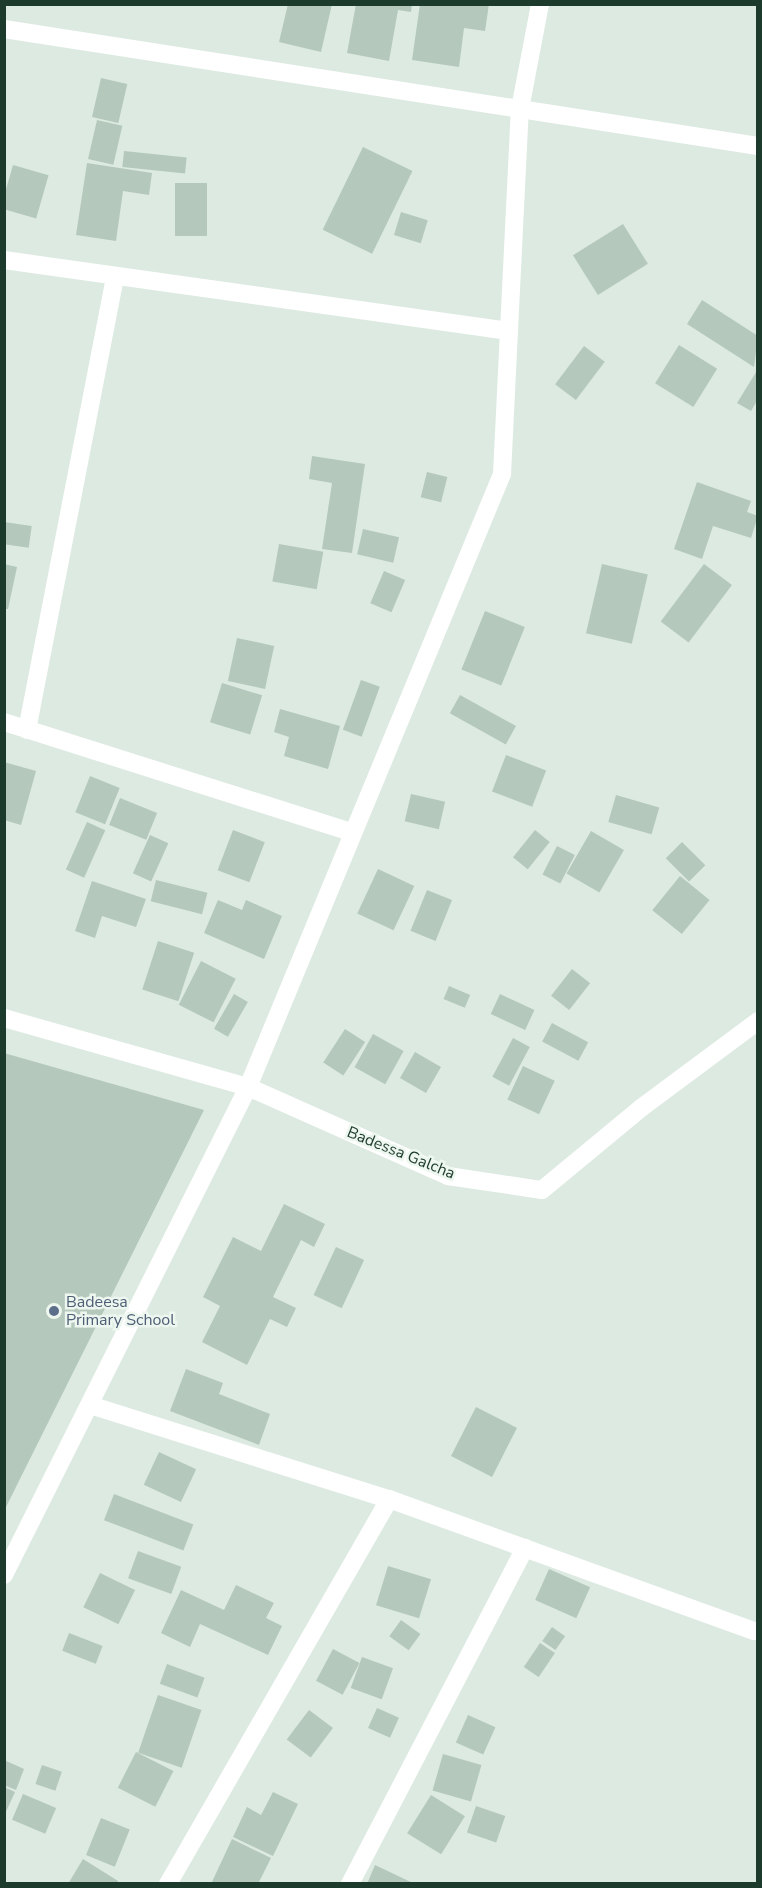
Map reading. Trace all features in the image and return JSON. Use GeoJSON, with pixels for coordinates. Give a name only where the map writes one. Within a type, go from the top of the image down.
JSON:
{"type":"FeatureCollection","features":[{"type":"Feature","properties":{"kind":"street"},"geometry":{"type":"LineString","coordinates":[[4,1575],[248,1087],[501,474],[520,109],[540,4]]}},
{"type":"Feature","properties":{"kind":"street"},"geometry":{"type":"LineString","coordinates":[[4,29],[758,146]]}},
{"type":"Feature","properties":{"kind":"street"},"geometry":{"type":"LineString","coordinates":[[4,260],[509,332]]}},
{"type":"Feature","properties":{"kind":"street"},"geometry":{"type":"LineString","coordinates":[[27,730],[115,276]]}},
{"type":"Feature","properties":{"kind":"street"},"geometry":{"type":"LineString","coordinates":[[4,722],[353,833]]}},
{"type":"Feature","properties":{"kind":"street","name":"Badessa Galcha"},"geometry":{"type":"LineString","coordinates":[[4,1018],[248,1087],[448,1176],[542,1190],[641,1108],[758,1021]]}},
{"type":"Feature","properties":{"kind":"street"},"geometry":{"type":"LineString","coordinates":[[90,1405],[389,1499],[754,1631]]}},
{"type":"Feature","properties":{"kind":"street"},"geometry":{"type":"LineString","coordinates":[[168,1884],[389,1499]]}},
{"type":"Feature","properties":{"kind":"street"},"geometry":{"type":"LineString","coordinates":[[350,1884],[525,1548]]}},
{"type":"Feature","properties":{"kind":"building"},"geometry":{"type":"Polygon","coordinates":[[[288,4],[332,4],[321,52],[279,42],[288,4]]]}},
{"type":"Feature","properties":{"kind":"building"},"geometry":{"type":"Polygon","coordinates":[[[356,4],[412,4],[411,12],[398,10],[389,61],[347,53],[356,4]]]}},
{"type":"Feature","properties":{"kind":"building"},"geometry":{"type":"Polygon","coordinates":[[[420,4],[489,4],[485,31],[464,28],[459,67],[412,60],[420,4]]]}},
{"type":"Feature","properties":{"kind":"building"},"geometry":{"type":"Polygon","coordinates":[[[101,78],[127,84],[118,123],[92,117],[101,78]]]}},
{"type":"Feature","properties":{"kind":"building"},"geometry":{"type":"Polygon","coordinates":[[[97,120],[122,126],[113,165],[88,159],[97,120]]]}},
{"type":"Feature","properties":{"kind":"building"},"geometry":{"type":"Polygon","coordinates":[[[363,147],[412,171],[372,254],[323,230],[363,147]]]}},
{"type":"Feature","properties":{"kind":"building"},"geometry":{"type":"Polygon","coordinates":[[[124,151],[187,158],[185,173],[122,167],[124,151]]]}},
{"type":"Feature","properties":{"kind":"building"},"geometry":{"type":"Polygon","coordinates":[[[87,163],[152,173],[149,195],[123,191],[116,241],[76,235],[87,163]]]}},
{"type":"Feature","properties":{"kind":"building"},"geometry":{"type":"Polygon","coordinates":[[[13,165],[49,175],[36,218],[4,209],[4,196],[13,165]]]}},
{"type":"Feature","properties":{"kind":"building"},"geometry":{"type":"Polygon","coordinates":[[[175,183],[207,183],[207,236],[175,236],[175,183]]]}},
{"type":"Feature","properties":{"kind":"building"},"geometry":{"type":"Polygon","coordinates":[[[401,212],[428,220],[421,243],[394,235],[401,212]]]}},
{"type":"Feature","properties":{"kind":"building"},"geometry":{"type":"Polygon","coordinates":[[[623,224],[648,264],[598,295],[573,255],[623,224]]]}},
{"type":"Feature","properties":{"kind":"building"},"geometry":{"type":"Polygon","coordinates":[[[702,300],[758,336],[754,367],[687,324],[702,300]]]}},
{"type":"Feature","properties":{"kind":"building"},"geometry":{"type":"Polygon","coordinates":[[[679,345],[717,369],[693,407],[655,383],[679,345]]]}},
{"type":"Feature","properties":{"kind":"building"},"geometry":{"type":"Polygon","coordinates":[[[584,346],[605,362],[576,400],[555,384],[584,346]]]}},
{"type":"Feature","properties":{"kind":"building"},"geometry":{"type":"Polygon","coordinates":[[[758,369],[758,399],[751,411],[737,403],[758,369]]]}},
{"type":"Feature","properties":{"kind":"building"},"geometry":{"type":"Polygon","coordinates":[[[312,456],[365,464],[352,553],[322,549],[332,483],[309,479],[312,456]]]}},
{"type":"Feature","properties":{"kind":"building"},"geometry":{"type":"Polygon","coordinates":[[[427,472],[447,477],[441,502],[421,497],[427,472]]]}},
{"type":"Feature","properties":{"kind":"building"},"geometry":{"type":"Polygon","coordinates":[[[697,482],[751,501],[747,512],[758,516],[751,538],[713,526],[702,559],[674,549],[697,482]]]}},
{"type":"Feature","properties":{"kind":"building"},"geometry":{"type":"Polygon","coordinates":[[[4,522],[32,526],[29,548],[4,544],[4,522]]]}},
{"type":"Feature","properties":{"kind":"building"},"geometry":{"type":"Polygon","coordinates":[[[363,529],[399,537],[393,563],[357,554],[363,529]]]}},
{"type":"Feature","properties":{"kind":"building"},"geometry":{"type":"Polygon","coordinates":[[[279,544],[323,552],[317,589],[272,581],[279,544]]]}},
{"type":"Feature","properties":{"kind":"building"},"geometry":{"type":"Polygon","coordinates":[[[4,564],[17,567],[8,609],[4,609],[4,564]]]}},
{"type":"Feature","properties":{"kind":"building"},"geometry":{"type":"Polygon","coordinates":[[[602,564],[648,575],[632,644],[586,633],[602,564]]]}},
{"type":"Feature","properties":{"kind":"building"},"geometry":{"type":"Polygon","coordinates":[[[704,564],[732,585],[689,643],[661,622],[704,564]]]}},
{"type":"Feature","properties":{"kind":"building"},"geometry":{"type":"Polygon","coordinates":[[[384,571],[405,580],[391,612],[370,603],[384,571]]]}},
{"type":"Feature","properties":{"kind":"building"},"geometry":{"type":"Polygon","coordinates":[[[485,611],[525,627],[501,686],[461,669],[485,611]]]}},
{"type":"Feature","properties":{"kind":"building"},"geometry":{"type":"Polygon","coordinates":[[[237,638],[274,646],[265,689],[228,681],[237,638]]]}},
{"type":"Feature","properties":{"kind":"building"},"geometry":{"type":"Polygon","coordinates":[[[361,680],[380,687],[362,737],[343,730],[361,680]]]}},
{"type":"Feature","properties":{"kind":"building"},"geometry":{"type":"Polygon","coordinates":[[[222,683],[262,695],[250,734],[210,722],[222,683]]]}},
{"type":"Feature","properties":{"kind":"building"},"geometry":{"type":"Polygon","coordinates":[[[460,695],[516,726],[506,744],[450,713],[460,695]]]}},
{"type":"Feature","properties":{"kind":"building"},"geometry":{"type":"Polygon","coordinates":[[[280,709],[340,726],[328,769],[284,756],[289,737],[274,732],[280,709]]]}},
{"type":"Feature","properties":{"kind":"building"},"geometry":{"type":"Polygon","coordinates":[[[506,755],[546,770],[532,807],[492,791],[506,755]]]}},
{"type":"Feature","properties":{"kind":"building"},"geometry":{"type":"Polygon","coordinates":[[[4,762],[36,771],[21,825],[4,820],[4,762]]]}},
{"type":"Feature","properties":{"kind":"building"},"geometry":{"type":"Polygon","coordinates":[[[90,776],[120,788],[105,824],[75,812],[90,776]]]}},
{"type":"Feature","properties":{"kind":"building"},"geometry":{"type":"Polygon","coordinates":[[[411,794],[445,802],[439,829],[405,821],[411,794]]]}},
{"type":"Feature","properties":{"kind":"building"},"geometry":{"type":"Polygon","coordinates":[[[616,795],[659,807],[652,834],[608,822],[616,795]]]}},
{"type":"Feature","properties":{"kind":"building"},"geometry":{"type":"Polygon","coordinates":[[[120,798],[157,813],[146,840],[109,825],[120,798]]]}},
{"type":"Feature","properties":{"kind":"building"},"geometry":{"type":"Polygon","coordinates":[[[87,822],[105,830],[84,878],[66,870],[87,822]]]}},
{"type":"Feature","properties":{"kind":"building"},"geometry":{"type":"Polygon","coordinates":[[[233,830],[265,842],[249,882],[218,870],[233,830]]]}},
{"type":"Feature","properties":{"kind":"building"},"geometry":{"type":"Polygon","coordinates":[[[535,830],[550,842],[528,869],[513,857],[535,830]]]}},
{"type":"Feature","properties":{"kind":"building"},"geometry":{"type":"Polygon","coordinates":[[[591,831],[624,850],[599,892],[566,873],[591,831]]]}},
{"type":"Feature","properties":{"kind":"building"},"geometry":{"type":"Polygon","coordinates":[[[150,835],[168,843],[151,882],[133,873],[150,835]]]}},
{"type":"Feature","properties":{"kind":"building"},"geometry":{"type":"Polygon","coordinates":[[[682,842],[705,865],[689,882],[666,858],[682,842]]]}},
{"type":"Feature","properties":{"kind":"building"},"geometry":{"type":"Polygon","coordinates":[[[557,846],[575,855],[560,884],[542,875],[557,846]]]}},
{"type":"Feature","properties":{"kind":"building"},"geometry":{"type":"Polygon","coordinates":[[[378,869],[414,886],[394,930],[357,913],[378,869]]]}},
{"type":"Feature","properties":{"kind":"building"},"geometry":{"type":"Polygon","coordinates":[[[680,876],[710,900],[682,934],[652,910],[680,876]]]}},
{"type":"Feature","properties":{"kind":"building"},"geometry":{"type":"Polygon","coordinates":[[[156,880],[207,893],[202,914],[151,901],[156,880]]]}},
{"type":"Feature","properties":{"kind":"building"},"geometry":{"type":"Polygon","coordinates":[[[92,881],[146,899],[136,927],[102,916],[95,938],[75,931],[92,881]]]}},
{"type":"Feature","properties":{"kind":"building"},"geometry":{"type":"Polygon","coordinates":[[[427,890],[452,900],[436,941],[411,931],[427,890]]]}},
{"type":"Feature","properties":{"kind":"building"},"geometry":{"type":"Polygon","coordinates":[[[218,900],[242,910],[246,900],[282,916],[264,959],[204,933],[218,900]]]}},
{"type":"Feature","properties":{"kind":"building"},"geometry":{"type":"Polygon","coordinates":[[[158,941],[194,953],[178,1001],[142,990],[158,941]]]}},
{"type":"Feature","properties":{"kind":"building"},"geometry":{"type":"Polygon","coordinates":[[[201,961],[236,979],[214,1022],[179,1005],[201,961]]]}},
{"type":"Feature","properties":{"kind":"building"},"geometry":{"type":"Polygon","coordinates":[[[572,969],[590,983],[569,1010],[551,996],[572,969]]]}},
{"type":"Feature","properties":{"kind":"building"},"geometry":{"type":"Polygon","coordinates":[[[449,986],[470,995],[465,1008],[444,999],[449,986]]]}},
{"type":"Feature","properties":{"kind":"building"},"geometry":{"type":"Polygon","coordinates":[[[234,994],[248,1002],[228,1037],[214,1029],[234,994]]]}},
{"type":"Feature","properties":{"kind":"building"},"geometry":{"type":"Polygon","coordinates":[[[500,994],[534,1010],[525,1030],[491,1014],[500,994]]]}},
{"type":"Feature","properties":{"kind":"building"},"geometry":{"type":"Polygon","coordinates":[[[552,1023],[588,1042],[578,1061],[542,1042],[552,1023]]]}},
{"type":"Feature","properties":{"kind":"building"},"geometry":{"type":"Polygon","coordinates":[[[345,1029],[365,1042],[343,1076],[323,1063],[345,1029]]]}},
{"type":"Feature","properties":{"kind":"building"},"geometry":{"type":"Polygon","coordinates":[[[373,1034],[404,1051],[385,1084],[355,1067],[373,1034]]]}},
{"type":"Feature","properties":{"kind":"building"},"geometry":{"type":"Polygon","coordinates":[[[513,1038],[530,1047],[509,1086],[492,1077],[513,1038]]]}},
{"type":"Feature","properties":{"kind":"building"},"geometry":{"type":"Polygon","coordinates":[[[415,1052],[441,1067],[426,1093],[400,1078],[415,1052]]]}},
{"type":"Feature","properties":{"kind":"building","name":"Badeesa Primary School"},"geometry":{"type":"Polygon","coordinates":[[[4,1053],[204,1110],[4,1511],[4,1053]]]}},
{"type":"Feature","properties":{"kind":"building"},"geometry":{"type":"Polygon","coordinates":[[[523,1066],[555,1081],[539,1114],[507,1100],[523,1066]]]}},
{"type":"Feature","properties":{"kind":"building"},"geometry":{"type":"Polygon","coordinates":[[[284,1204],[325,1224],[314,1247],[301,1240],[273,1297],[296,1308],[287,1327],[270,1319],[247,1365],[202,1342],[220,1306],[203,1297],[233,1237],[261,1251],[284,1204]]]}},
{"type":"Feature","properties":{"kind":"building"},"geometry":{"type":"Polygon","coordinates":[[[336,1247],[364,1260],[342,1308],[314,1295],[336,1247]]]}},
{"type":"Feature","properties":{"kind":"building"},"geometry":{"type":"Polygon","coordinates":[[[186,1369],[223,1383],[219,1394],[270,1414],[259,1445],[170,1411],[186,1369]]]}},
{"type":"Feature","properties":{"kind":"building"},"geometry":{"type":"Polygon","coordinates":[[[476,1407],[517,1428],[492,1477],[451,1456],[476,1407]]]}},
{"type":"Feature","properties":{"kind":"building"},"geometry":{"type":"Polygon","coordinates":[[[159,1452],[196,1469],[181,1502],[144,1485],[159,1452]]]}},
{"type":"Feature","properties":{"kind":"building"},"geometry":{"type":"Polygon","coordinates":[[[114,1494],[193,1524],[183,1551],[104,1520],[114,1494]]]}},
{"type":"Feature","properties":{"kind":"building"},"geometry":{"type":"Polygon","coordinates":[[[138,1551],[181,1567],[171,1594],[128,1578],[138,1551]]]}},
{"type":"Feature","properties":{"kind":"building"},"geometry":{"type":"Polygon","coordinates":[[[388,1566],[431,1579],[419,1618],[376,1605],[388,1566]]]}},
{"type":"Feature","properties":{"kind":"building"},"geometry":{"type":"Polygon","coordinates":[[[549,1569],[590,1587],[576,1618],[535,1600],[549,1569]]]}},
{"type":"Feature","properties":{"kind":"building"},"geometry":{"type":"Polygon","coordinates":[[[100,1573],[135,1590],[118,1624],[83,1607],[100,1573]]]}},
{"type":"Feature","properties":{"kind":"building"},"geometry":{"type":"Polygon","coordinates":[[[236,1585],[274,1603],[266,1618],[282,1626],[268,1655],[200,1624],[190,1647],[161,1633],[181,1590],[224,1610],[236,1585]]]}},
{"type":"Feature","properties":{"kind":"building"},"geometry":{"type":"Polygon","coordinates":[[[401,1620],[420,1634],[409,1650],[389,1636],[401,1620]]]}},
{"type":"Feature","properties":{"kind":"building"},"geometry":{"type":"Polygon","coordinates":[[[552,1627],[565,1636],[555,1650],[542,1641],[552,1627]]]}},
{"type":"Feature","properties":{"kind":"building"},"geometry":{"type":"Polygon","coordinates":[[[69,1633],[103,1646],[96,1664],[62,1651],[69,1633]]]}},
{"type":"Feature","properties":{"kind":"building"},"geometry":{"type":"Polygon","coordinates":[[[540,1643],[555,1653],[539,1677],[524,1667],[540,1643]]]}},
{"type":"Feature","properties":{"kind":"building"},"geometry":{"type":"Polygon","coordinates":[[[333,1649],[359,1663],[343,1695],[316,1681],[333,1649]]]}},
{"type":"Feature","properties":{"kind":"building"},"geometry":{"type":"Polygon","coordinates":[[[362,1657],[393,1668],[382,1699],[351,1688],[362,1657]]]}},
{"type":"Feature","properties":{"kind":"building"},"geometry":{"type":"Polygon","coordinates":[[[167,1664],[205,1678],[197,1697],[160,1684],[167,1664]]]}},
{"type":"Feature","properties":{"kind":"building"},"geometry":{"type":"Polygon","coordinates":[[[158,1695],[201,1710],[182,1768],[138,1753],[158,1695]]]}},
{"type":"Feature","properties":{"kind":"building"},"geometry":{"type":"Polygon","coordinates":[[[377,1708],[399,1718],[390,1738],[368,1728],[377,1708]]]}},
{"type":"Feature","properties":{"kind":"building"},"geometry":{"type":"Polygon","coordinates":[[[309,1710],[333,1728],[311,1758],[287,1740],[309,1710]]]}},
{"type":"Feature","properties":{"kind":"building"},"geometry":{"type":"Polygon","coordinates":[[[468,1715],[495,1727],[483,1755],[456,1742],[468,1715]]]}},
{"type":"Feature","properties":{"kind":"building"},"geometry":{"type":"Polygon","coordinates":[[[136,1752],[173,1771],[155,1807],[118,1788],[136,1752]]]}},
{"type":"Feature","properties":{"kind":"building"},"geometry":{"type":"Polygon","coordinates":[[[443,1754],[481,1765],[471,1802],[433,1791],[443,1754]]]}},
{"type":"Feature","properties":{"kind":"building"},"geometry":{"type":"Polygon","coordinates":[[[4,1760],[24,1769],[16,1790],[4,1785],[4,1760]]]}},
{"type":"Feature","properties":{"kind":"building"},"geometry":{"type":"Polygon","coordinates":[[[42,1765],[62,1772],[55,1791],[35,1784],[42,1765]]]}},
{"type":"Feature","properties":{"kind":"building"},"geometry":{"type":"Polygon","coordinates":[[[4,1787],[15,1792],[4,1816],[4,1787]]]}},
{"type":"Feature","properties":{"kind":"building"},"geometry":{"type":"Polygon","coordinates":[[[273,1792],[298,1804],[273,1856],[233,1837],[247,1807],[261,1815],[273,1792]]]}},
{"type":"Feature","properties":{"kind":"building"},"geometry":{"type":"Polygon","coordinates":[[[23,1794],[56,1808],[45,1834],[12,1820],[23,1794]]]}},
{"type":"Feature","properties":{"kind":"building"},"geometry":{"type":"Polygon","coordinates":[[[431,1795],[465,1816],[441,1854],[407,1833],[431,1795]]]}},
{"type":"Feature","properties":{"kind":"building"},"geometry":{"type":"Polygon","coordinates":[[[476,1806],[505,1816],[496,1843],[467,1832],[476,1806]]]}},
{"type":"Feature","properties":{"kind":"building"},"geometry":{"type":"Polygon","coordinates":[[[101,1818],[130,1830],[115,1867],[86,1855],[101,1818]]]}},
{"type":"Feature","properties":{"kind":"building"},"geometry":{"type":"Polygon","coordinates":[[[232,1839],[271,1858],[258,1884],[211,1884],[232,1839]]]}},
{"type":"Feature","properties":{"kind":"building"},"geometry":{"type":"Polygon","coordinates":[[[83,1859],[118,1881],[117,1884],[68,1884],[83,1859]]]}},
{"type":"Feature","properties":{"kind":"building"},"geometry":{"type":"Polygon","coordinates":[[[375,1865],[415,1884],[367,1884],[375,1865]]]}},
{"type":"Feature","properties":{"kind":"place","name":"Badeesa Primary School"},"geometry":{"type":"Point","coordinates":[54,1311]}}]}
